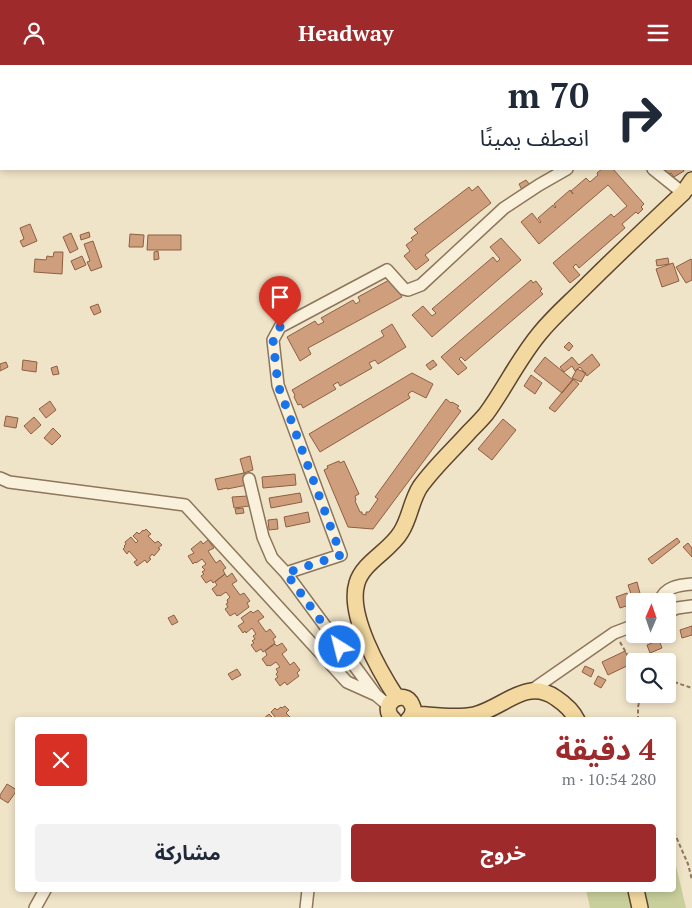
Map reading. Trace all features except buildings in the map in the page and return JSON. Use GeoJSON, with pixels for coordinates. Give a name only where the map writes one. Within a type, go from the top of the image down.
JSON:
{"type":"FeatureCollection","features":[{"type":"Feature","properties":{"kind":"main road"},"geometry":{"type":"LineString","coordinates":[[390,710],[389,685],[365,638],[356,609],[357,583],[362,572],[401,533],[420,488],[434,470],[485,415],[523,355],[541,332],[611,261],[688,190],[692,180]]}},
{"type":"Feature","properties":{"kind":"main road"},"geometry":{"type":"LineString","coordinates":[[390,710],[405,698],[413,706],[410,717],[475,715],[532,690],[554,696],[566,705],[575,717]]}},
{"type":"Feature","properties":{"kind":"main road"},"geometry":{"type":"LineString","coordinates":[[636,892],[640,908]]}},
{"type":"Feature","properties":{"kind":"street"},"geometry":{"type":"LineString","coordinates":[[286,573],[341,555],[278,385],[273,340],[280,327],[386,270],[404,289],[408,290],[422,285],[504,208],[565,170]]}},
{"type":"Feature","properties":{"kind":"street"},"geometry":{"type":"LineString","coordinates":[[655,170],[688,190]]}},
{"type":"Feature","properties":{"kind":"street"},"geometry":{"type":"LineString","coordinates":[[0,478],[9,482],[185,505],[347,682],[376,695]]}},
{"type":"Feature","properties":{"kind":"street"},"geometry":{"type":"LineString","coordinates":[[250,479],[264,537],[272,558],[286,573],[376,695],[390,710]]}},
{"type":"Feature","properties":{"kind":"street"},"geometry":{"type":"LineString","coordinates":[[665,593],[673,587],[692,584]]}},
{"type":"Feature","properties":{"kind":"street"},"geometry":{"type":"LineString","coordinates":[[676,608],[692,606]]}},
{"type":"Feature","properties":{"kind":"street"},"geometry":{"type":"LineString","coordinates":[[532,690],[614,633],[626,628]]}},
{"type":"Feature","properties":{"kind":"street"},"geometry":{"type":"LineString","coordinates":[[35,908],[44,892]]}},
{"type":"Feature","properties":{"kind":"street"},"geometry":{"type":"LineString","coordinates":[[306,908],[308,892]]}},
{"type":"Feature","properties":{"kind":"path"},"geometry":{"type":"LineString","coordinates":[[614,633],[626,653]]}},
{"type":"Feature","properties":{"kind":"path"},"geometry":{"type":"LineString","coordinates":[[676,683],[692,688]]}},
{"type":"Feature","properties":{"kind":"path"},"geometry":{"type":"LineString","coordinates":[[638,717],[639,703]]}},
{"type":"Feature","properties":{"kind":"path"},"geometry":{"type":"LineString","coordinates":[[676,837],[688,864],[692,880]]}},
{"type":"Feature","properties":{"kind":"green space"},"geometry":{"type":"Polygon","coordinates":[[[676,866],[686,908],[590,908],[586,892],[676,892],[676,866]]]}},
{"type":"Feature","properties":{"kind":"route"},"geometry":{"type":"LineString","coordinates":[[280,327],[273,340],[278,385],[341,555],[286,573],[340,647]]}}]}
